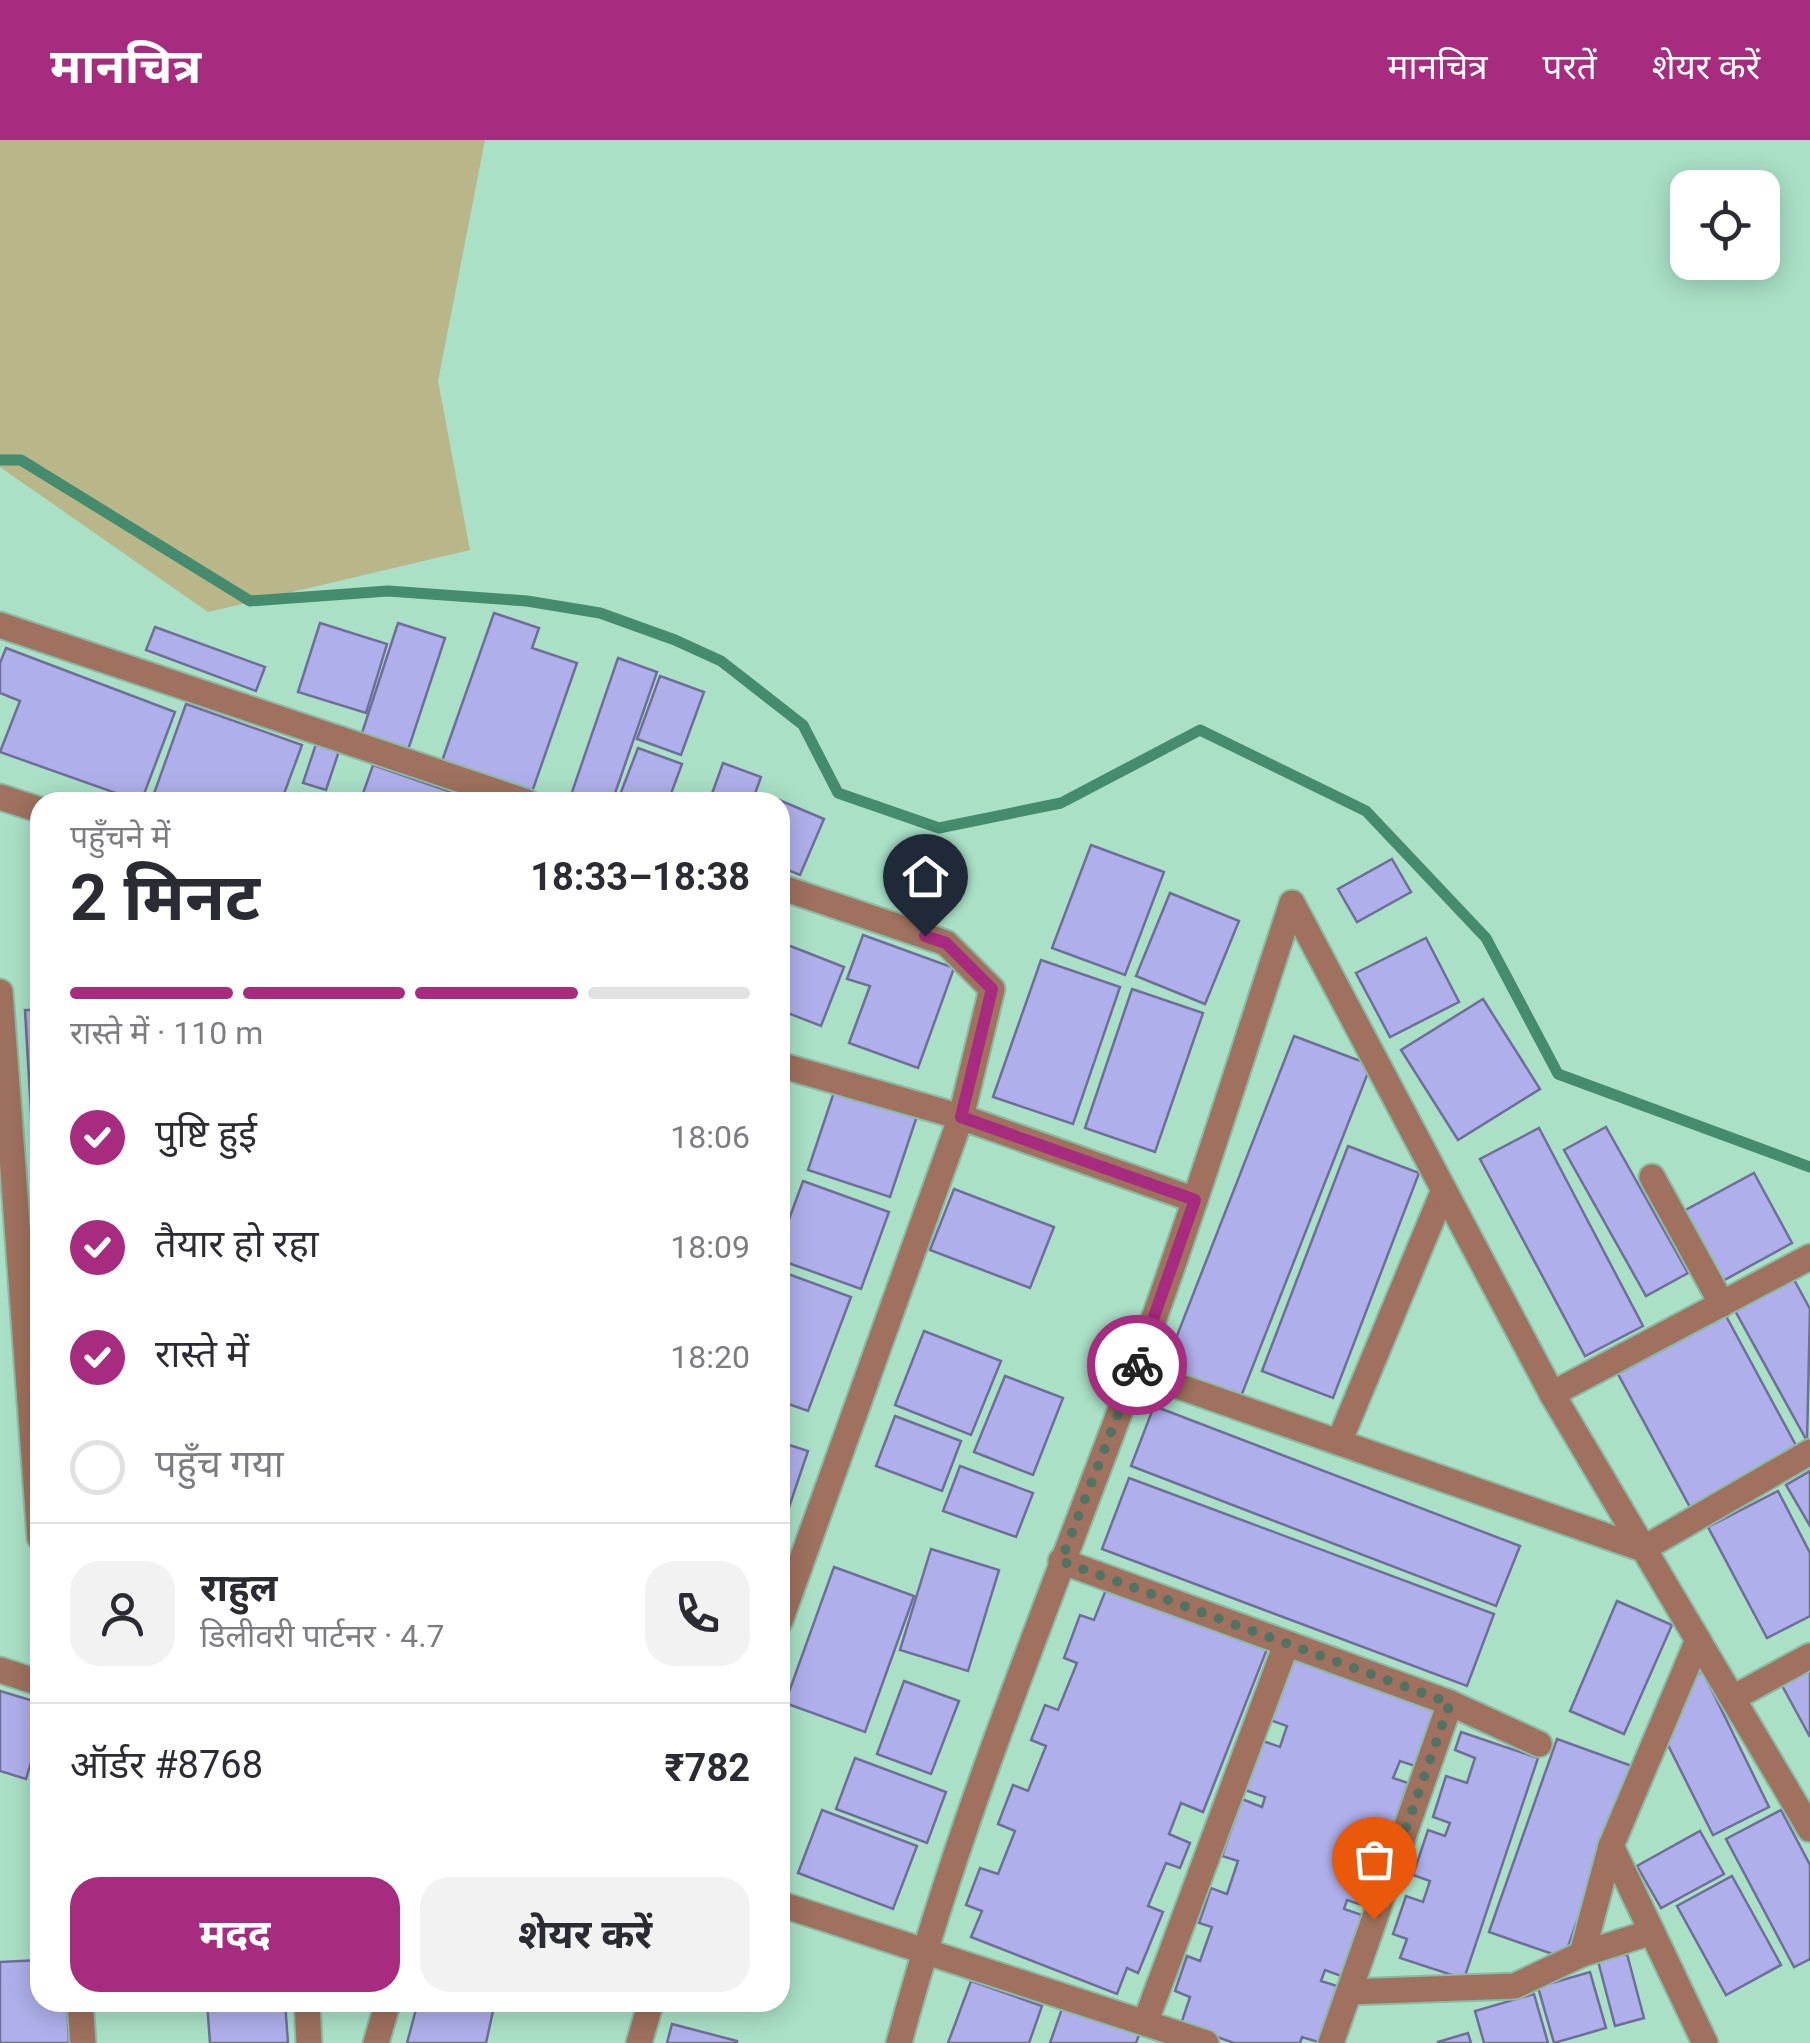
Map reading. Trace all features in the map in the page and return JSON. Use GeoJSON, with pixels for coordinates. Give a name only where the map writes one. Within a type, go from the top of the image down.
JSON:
{"type":"FeatureCollection","features":[{"type":"Feature","properties":{"kind":"street"},"geometry":{"type":"LineString","coordinates":[[0,625],[497,792]]}},
{"type":"Feature","properties":{"kind":"street"},"geometry":{"type":"LineString","coordinates":[[0,796],[30,806]]}},
{"type":"Feature","properties":{"kind":"street"},"geometry":{"type":"LineString","coordinates":[[790,890],[946,943],[992,989],[961,1117],[790,1593]]}},
{"type":"Feature","properties":{"kind":"street"},"geometry":{"type":"LineString","coordinates":[[899,2043],[924,1950],[1061,1561],[1135,1371],[1292,903],[1552,1394],[1810,1829]]}},
{"type":"Feature","properties":{"kind":"street"},"geometry":{"type":"LineString","coordinates":[[0,992],[30,1402]]}},
{"type":"Feature","properties":{"kind":"street"},"geometry":{"type":"LineString","coordinates":[[790,1068],[961,1117],[1195,1200]]}},
{"type":"Feature","properties":{"kind":"street"},"geometry":{"type":"LineString","coordinates":[[1652,1176],[1722,1304]]}},
{"type":"Feature","properties":{"kind":"street"},"geometry":{"type":"LineString","coordinates":[[1339,1442],[1444,1190]]}},
{"type":"Feature","properties":{"kind":"street"},"geometry":{"type":"LineString","coordinates":[[1552,1394],[1810,1257]]}},
{"type":"Feature","properties":{"kind":"street"},"geometry":{"type":"LineString","coordinates":[[1135,1371],[1644,1548],[1810,1452]]}},
{"type":"Feature","properties":{"kind":"street"},"geometry":{"type":"LineString","coordinates":[[1061,1561],[1450,1703],[1539,1744]]}},
{"type":"Feature","properties":{"kind":"street"},"geometry":{"type":"LineString","coordinates":[[1582,1954],[1611,1846],[1698,1640]]}},
{"type":"Feature","properties":{"kind":"street"},"geometry":{"type":"LineString","coordinates":[[1146,2022],[1286,1645]]}},
{"type":"Feature","properties":{"kind":"street"},"geometry":{"type":"LineString","coordinates":[[1734,1698],[1810,1656]]}},
{"type":"Feature","properties":{"kind":"street"},"geometry":{"type":"LineString","coordinates":[[0,1670],[30,1680]]}},
{"type":"Feature","properties":{"kind":"street"},"geometry":{"type":"LineString","coordinates":[[1331,2043],[1450,1703]]}},
{"type":"Feature","properties":{"kind":"street"},"geometry":{"type":"LineString","coordinates":[[1611,1846],[1705,2043]]}},
{"type":"Feature","properties":{"kind":"street"},"geometry":{"type":"LineString","coordinates":[[790,1907],[1206,2043]]}},
{"type":"Feature","properties":{"kind":"street"},"geometry":{"type":"LineString","coordinates":[[1349,1992],[1516,1986],[1582,1954],[1652,1932]]}},
{"type":"Feature","properties":{"kind":"street"},"geometry":{"type":"LineString","coordinates":[[81,2012],[83,2043]]}},
{"type":"Feature","properties":{"kind":"street"},"geometry":{"type":"LineString","coordinates":[[307,2012],[309,2043]]}},
{"type":"Feature","properties":{"kind":"street"},"geometry":{"type":"LineString","coordinates":[[376,2043],[385,2012]]}},
{"type":"Feature","properties":{"kind":"street"},"geometry":{"type":"LineString","coordinates":[[640,2043],[648,2012]]}},
{"type":"Feature","properties":{"kind":"shaded area"},"geometry":{"type":"Polygon","coordinates":[[[0,140],[485,140],[438,381],[470,550],[208,612],[0,467],[0,140]]]}},
{"type":"Feature","properties":{"kind":"building"},"geometry":{"type":"Polygon","coordinates":[[[494,613],[539,628],[532,648],[577,663],[532,792],[442,761],[494,613]]]}},
{"type":"Feature","properties":{"kind":"building"},"geometry":{"type":"Polygon","coordinates":[[[320,623],[387,644],[366,713],[298,692],[320,623]]]}},
{"type":"Feature","properties":{"kind":"building"},"geometry":{"type":"Polygon","coordinates":[[[398,623],[445,638],[408,750],[361,736],[398,623]]]}},
{"type":"Feature","properties":{"kind":"building"},"geometry":{"type":"Polygon","coordinates":[[[155,627],[265,667],[256,691],[146,650],[155,627]]]}},
{"type":"Feature","properties":{"kind":"building"},"geometry":{"type":"Polygon","coordinates":[[[6,648],[175,712],[145,792],[113,792],[0,752],[20,701],[0,693],[0,663],[6,648]]]}},
{"type":"Feature","properties":{"kind":"building"},"geometry":{"type":"Polygon","coordinates":[[[618,658],[657,672],[615,792],[572,792],[618,658]]]}},
{"type":"Feature","properties":{"kind":"building"},"geometry":{"type":"Polygon","coordinates":[[[660,676],[704,692],[681,755],[637,739],[660,676]]]}},
{"type":"Feature","properties":{"kind":"building"},"geometry":{"type":"Polygon","coordinates":[[[186,704],[302,745],[285,792],[155,792],[186,704]]]}},
{"type":"Feature","properties":{"kind":"building"},"geometry":{"type":"Polygon","coordinates":[[[317,741],[340,748],[326,790],[303,783],[317,741]]]}},
{"type":"Feature","properties":{"kind":"building"},"geometry":{"type":"Polygon","coordinates":[[[638,748],[682,764],[672,792],[621,792],[638,748]]]}},
{"type":"Feature","properties":{"kind":"building"},"geometry":{"type":"Polygon","coordinates":[[[723,763],[761,777],[756,792],[713,792],[723,763]]]}},
{"type":"Feature","properties":{"kind":"building"},"geometry":{"type":"Polygon","coordinates":[[[373,765],[451,792],[364,792],[373,765]]]}},
{"type":"Feature","properties":{"kind":"building"},"geometry":{"type":"Polygon","coordinates":[[[790,805],[824,819],[800,875],[790,871],[790,805]]]}},
{"type":"Feature","properties":{"kind":"building"},"geometry":{"type":"Polygon","coordinates":[[[1091,845],[1164,872],[1125,975],[1052,948],[1091,845]]]}},
{"type":"Feature","properties":{"kind":"building"},"geometry":{"type":"Polygon","coordinates":[[[1392,859],[1411,892],[1357,922],[1338,889],[1392,859]]]}},
{"type":"Feature","properties":{"kind":"building"},"geometry":{"type":"Polygon","coordinates":[[[1170,893],[1239,921],[1205,1004],[1136,976],[1170,893]]]}},
{"type":"Feature","properties":{"kind":"building"},"geometry":{"type":"Polygon","coordinates":[[[863,935],[954,968],[918,1068],[849,1043],[870,986],[847,979],[863,935]]]}},
{"type":"Feature","properties":{"kind":"building"},"geometry":{"type":"Polygon","coordinates":[[[1426,938],[1459,1002],[1390,1037],[1356,973],[1426,938]]]}},
{"type":"Feature","properties":{"kind":"building"},"geometry":{"type":"Polygon","coordinates":[[[790,946],[844,967],[821,1026],[790,1014],[790,946]]]}},
{"type":"Feature","properties":{"kind":"building"},"geometry":{"type":"Polygon","coordinates":[[[1041,960],[1120,987],[1073,1124],[993,1097],[1041,960]]]}},
{"type":"Feature","properties":{"kind":"building"},"geometry":{"type":"Polygon","coordinates":[[[1132,989],[1203,1013],[1155,1152],[1085,1128],[1132,989]]]}},
{"type":"Feature","properties":{"kind":"building"},"geometry":{"type":"Polygon","coordinates":[[[1483,999],[1540,1089],[1458,1140],[1401,1050],[1483,999]]]}},
{"type":"Feature","properties":{"kind":"building"},"geometry":{"type":"Polygon","coordinates":[[[25,1010],[30,1010],[30,1095],[25,1010]]]}},
{"type":"Feature","properties":{"kind":"building"},"geometry":{"type":"Polygon","coordinates":[[[1294,1036],[1371,1065],[1240,1399],[1164,1369],[1294,1036]]]}},
{"type":"Feature","properties":{"kind":"building"},"geometry":{"type":"Polygon","coordinates":[[[836,1086],[918,1113],[890,1197],[808,1170],[836,1086]]]}},
{"type":"Feature","properties":{"kind":"building"},"geometry":{"type":"Polygon","coordinates":[[[1606,1127],[1688,1273],[1646,1296],[1564,1150],[1606,1127]]]}},
{"type":"Feature","properties":{"kind":"building"},"geometry":{"type":"Polygon","coordinates":[[[1539,1128],[1643,1326],[1585,1356],[1480,1159],[1539,1128]]]}},
{"type":"Feature","properties":{"kind":"building"},"geometry":{"type":"Polygon","coordinates":[[[1348,1146],[1419,1173],[1333,1398],[1262,1371],[1348,1146]]]}},
{"type":"Feature","properties":{"kind":"building"},"geometry":{"type":"Polygon","coordinates":[[[1754,1173],[1792,1243],[1719,1283],[1680,1213],[1754,1173]]]}},
{"type":"Feature","properties":{"kind":"building"},"geometry":{"type":"Polygon","coordinates":[[[803,1181],[889,1212],[861,1289],[790,1264],[790,1217],[803,1181]]]}},
{"type":"Feature","properties":{"kind":"building"},"geometry":{"type":"Polygon","coordinates":[[[954,1189],[1054,1227],[1030,1288],[930,1250],[954,1189]]]}},
{"type":"Feature","properties":{"kind":"building"},"geometry":{"type":"Polygon","coordinates":[[[790,1275],[851,1297],[808,1411],[790,1405],[790,1275]]]}},
{"type":"Feature","properties":{"kind":"building"},"geometry":{"type":"Polygon","coordinates":[[[1792,1276],[1810,1309],[1807,1441],[1733,1307],[1792,1276]]]}},
{"type":"Feature","properties":{"kind":"building"},"geometry":{"type":"Polygon","coordinates":[[[1726,1316],[1799,1451],[1691,1509],[1618,1374],[1726,1316]]]}},
{"type":"Feature","properties":{"kind":"building"},"geometry":{"type":"Polygon","coordinates":[[[924,1331],[1001,1361],[971,1435],[895,1405],[924,1331]]]}},
{"type":"Feature","properties":{"kind":"building"},"geometry":{"type":"Polygon","coordinates":[[[1005,1376],[1063,1398],[1033,1475],[974,1452],[1005,1376]]]}},
{"type":"Feature","properties":{"kind":"building"},"geometry":{"type":"Polygon","coordinates":[[[1154,1406],[1520,1546],[1496,1606],[1131,1466],[1154,1406]]]}},
{"type":"Feature","properties":{"kind":"building"},"geometry":{"type":"Polygon","coordinates":[[[895,1416],[961,1441],[942,1491],[876,1466],[895,1416]]]}},
{"type":"Feature","properties":{"kind":"building"},"geometry":{"type":"Polygon","coordinates":[[[790,1445],[808,1451],[790,1504],[790,1445]]]}},
{"type":"Feature","properties":{"kind":"building"},"geometry":{"type":"Polygon","coordinates":[[[960,1466],[1033,1493],[1016,1537],[943,1511],[960,1466]]]}},
{"type":"Feature","properties":{"kind":"building"},"geometry":{"type":"Polygon","coordinates":[[[1810,1471],[1810,1526],[1786,1485],[1810,1471]]]}},
{"type":"Feature","properties":{"kind":"building"},"geometry":{"type":"Polygon","coordinates":[[[1129,1478],[1494,1614],[1467,1686],[1102,1549],[1129,1478]]]}},
{"type":"Feature","properties":{"kind":"building"},"geometry":{"type":"Polygon","coordinates":[[[1778,1491],[1810,1553],[1810,1616],[1767,1638],[1708,1527],[1778,1491]]]}},
{"type":"Feature","properties":{"kind":"building"},"geometry":{"type":"Polygon","coordinates":[[[931,1549],[999,1570],[968,1671],[900,1650],[931,1549]]]}},
{"type":"Feature","properties":{"kind":"building"},"geometry":{"type":"Polygon","coordinates":[[[834,1567],[914,1596],[865,1732],[790,1705],[790,1689],[834,1567]]]}},
{"type":"Feature","properties":{"kind":"building"},"geometry":{"type":"Polygon","coordinates":[[[1107,1587],[1267,1649],[1203,1812],[1181,1803],[1169,1834],[1190,1843],[1180,1868],[1166,1863],[1148,1906],[1163,1912],[1138,1973],[1127,1968],[1117,1994],[971,1937],[982,1911],[966,1905],[980,1868],[998,1874],[1015,1831],[998,1824],[1013,1785],[1028,1791],[1046,1746],[1031,1740],[1045,1705],[1058,1710],[1077,1663],[1064,1658],[1080,1615],[1094,1620],[1107,1587]]]}},
{"type":"Feature","properties":{"kind":"building"},"geometry":{"type":"Polygon","coordinates":[[[1617,1601],[1672,1625],[1624,1734],[1570,1711],[1617,1601]]]}},
{"type":"Feature","properties":{"kind":"building"},"geometry":{"type":"Polygon","coordinates":[[[1293,1655],[1436,1705],[1415,1766],[1400,1761],[1393,1778],[1408,1783],[1390,1836],[1371,1830],[1366,1843],[1385,1850],[1365,1906],[1347,1900],[1344,1909],[1362,1915],[1341,1976],[1325,1970],[1321,1981],[1337,1986],[1318,2042],[1302,2037],[1300,2043],[1234,2043],[1181,2024],[1190,1997],[1175,1991],[1187,1956],[1200,1961],[1212,1927],[1199,1923],[1211,1888],[1227,1894],[1238,1861],[1222,1856],[1242,1799],[1262,1807],[1265,1797],[1245,1790],[1263,1741],[1280,1747],[1287,1726],[1270,1720],[1293,1655]]]}},
{"type":"Feature","properties":{"kind":"building"},"geometry":{"type":"Polygon","coordinates":[[[1810,1663],[1810,1737],[1779,1680],[1810,1663]]]}},
{"type":"Feature","properties":{"kind":"building"},"geometry":{"type":"Polygon","coordinates":[[[1702,1670],[1769,1807],[1713,1835],[1663,1735],[1683,1691],[1702,1670]]]}},
{"type":"Feature","properties":{"kind":"building"},"geometry":{"type":"Polygon","coordinates":[[[904,1681],[959,1701],[931,1774],[877,1754],[904,1681]]]}},
{"type":"Feature","properties":{"kind":"building"},"geometry":{"type":"Polygon","coordinates":[[[0,1691],[30,1700],[30,1766],[26,1779],[0,1771],[0,1691]]]}},
{"type":"Feature","properties":{"kind":"building"},"geometry":{"type":"Polygon","coordinates":[[[1461,1732],[1538,1758],[1464,1979],[1400,1958],[1407,1939],[1393,1934],[1406,1896],[1423,1902],[1430,1881],[1413,1875],[1428,1830],[1445,1836],[1450,1823],[1433,1817],[1446,1776],[1467,1783],[1475,1758],[1455,1750],[1461,1732]]]}},
{"type":"Feature","properties":{"kind":"building"},"geometry":{"type":"Polygon","coordinates":[[[1557,1739],[1632,1766],[1564,1958],[1489,1932],[1557,1739]]]}},
{"type":"Feature","properties":{"kind":"building"},"geometry":{"type":"Polygon","coordinates":[[[855,1758],[946,1792],[927,1843],[836,1809],[855,1758]]]}},
{"type":"Feature","properties":{"kind":"building"},"geometry":{"type":"Polygon","coordinates":[[[822,1810],[917,1846],[893,1909],[798,1873],[822,1810]]]}},
{"type":"Feature","properties":{"kind":"building"},"geometry":{"type":"Polygon","coordinates":[[[1781,1810],[1810,1865],[1810,1959],[1794,1967],[1726,1839],[1781,1810]]]}},
{"type":"Feature","properties":{"kind":"building"},"geometry":{"type":"Polygon","coordinates":[[[1700,1831],[1724,1874],[1661,1908],[1637,1866],[1700,1831]]]}},
{"type":"Feature","properties":{"kind":"building"},"geometry":{"type":"Polygon","coordinates":[[[1732,1876],[1781,1965],[1726,1995],[1677,1906],[1732,1876]]]}},
{"type":"Feature","properties":{"kind":"building"},"geometry":{"type":"Polygon","coordinates":[[[1627,1954],[1644,2018],[1615,2026],[1598,1961],[1627,1954]]]}},
{"type":"Feature","properties":{"kind":"building"},"geometry":{"type":"Polygon","coordinates":[[[30,1960],[30,2012],[67,2012],[69,2043],[0,2043],[0,1962],[30,1960]]]}},
{"type":"Feature","properties":{"kind":"building"},"geometry":{"type":"Polygon","coordinates":[[[1590,1972],[1606,2028],[1554,2043],[1538,1987],[1590,1972]]]}},
{"type":"Feature","properties":{"kind":"building"},"geometry":{"type":"Polygon","coordinates":[[[971,1981],[1042,2006],[1029,2043],[948,2043],[971,1981]]]}},
{"type":"Feature","properties":{"kind":"building"},"geometry":{"type":"Polygon","coordinates":[[[1534,1994],[1548,2043],[1484,2043],[1475,2011],[1534,1994]]]}},
{"type":"Feature","properties":{"kind":"building"},"geometry":{"type":"Polygon","coordinates":[[[1065,2000],[1142,2027],[1136,2043],[1050,2043],[1065,2000]]]}},
{"type":"Feature","properties":{"kind":"building"},"geometry":{"type":"Polygon","coordinates":[[[208,2012],[286,2012],[288,2043],[210,2043],[208,2012]]]}},
{"type":"Feature","properties":{"kind":"building"},"geometry":{"type":"Polygon","coordinates":[[[415,2012],[493,2012],[486,2043],[407,2043],[415,2012]]]}},
{"type":"Feature","properties":{"kind":"building"},"geometry":{"type":"Polygon","coordinates":[[[672,2024],[737,2041],[737,2043],[667,2043],[672,2024]]]}},
{"type":"Feature","properties":{"kind":"building"},"geometry":{"type":"Polygon","coordinates":[[[1468,2033],[1471,2043],[1438,2043],[1438,2042],[1468,2033]]]}},
{"type":"Feature","properties":{"kind":"waterway"},"geometry":{"type":"LineString","coordinates":[[0,460],[21,460],[250,601],[388,591],[527,601],[600,613],[675,640],[721,661],[803,725],[838,793],[939,828],[1061,803],[1200,730],[1366,811],[1486,938],[1558,1074],[1810,1167]]}},
{"type":"Feature","properties":{"kind":"way so far"},"geometry":{"type":"LineString","coordinates":[[1137,1365],[1061,1561],[1450,1703],[1374,1919]]}},
{"type":"Feature","properties":{"kind":"route"},"geometry":{"type":"LineString","coordinates":[[925,936],[946,943],[992,989],[961,1117],[1195,1200],[1137,1365]]}}]}
